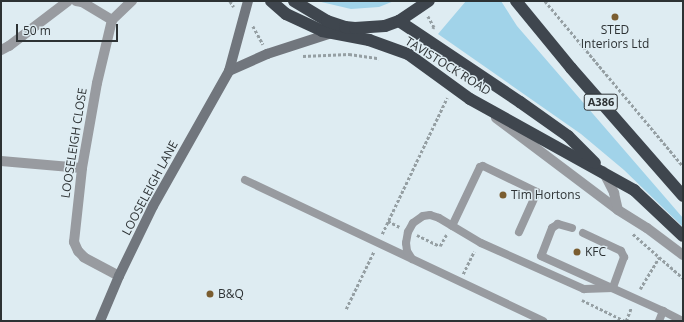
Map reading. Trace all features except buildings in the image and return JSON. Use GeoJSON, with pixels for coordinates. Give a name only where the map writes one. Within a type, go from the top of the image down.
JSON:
{"type":"FeatureCollection","features":[{"type":"Feature","properties":{"kind":"highway","name":"TAVISTOCK ROAD"},"geometry":{"type":"LineString","coordinates":[[271,1],[286,14],[304,24],[322,31],[369,40],[408,54],[470,99],[634,190],[683,236]]}},
{"type":"Feature","properties":{"kind":"highway"},"geometry":{"type":"LineString","coordinates":[[294,1],[327,21],[345,28],[385,26],[399,21],[429,1]]}},
{"type":"Feature","properties":{"kind":"highway","name":"A386"},"geometry":{"type":"LineString","coordinates":[[516,1],[571,68],[683,196]]}},
{"type":"Feature","properties":{"kind":"highway","name":"TAVISTOCK ROAD"},"geometry":{"type":"LineString","coordinates":[[399,21],[568,136],[603,172]]}},
{"type":"Feature","properties":{"kind":"street"},"geometry":{"type":"LineString","coordinates":[[76,1],[82,2],[112,20],[132,1]]}},
{"type":"Feature","properties":{"kind":"street","name":"LOOSELEIGH LANE"},"geometry":{"type":"LineString","coordinates":[[100,321],[119,276],[153,206],[229,71],[248,1]]}},
{"type":"Feature","properties":{"kind":"street"},"geometry":{"type":"LineString","coordinates":[[1,50],[9,46],[63,2]]}},
{"type":"Feature","properties":{"kind":"street","name":"LOOSELEIGH CLOSE"},"geometry":{"type":"LineString","coordinates":[[112,20],[97,83],[82,168],[74,242],[78,251],[84,257],[119,276]]}},
{"type":"Feature","properties":{"kind":"street"},"geometry":{"type":"LineString","coordinates":[[229,71],[273,52],[345,28]]}},
{"type":"Feature","properties":{"kind":"street"},"geometry":{"type":"LineString","coordinates":[[470,99],[618,210],[647,228],[683,254]]}},
{"type":"Feature","properties":{"kind":"street"},"geometry":{"type":"LineString","coordinates":[[1,161],[82,168]]}},
{"type":"Feature","properties":{"kind":"street","name":"TAVISTOCK ROAD"},"geometry":{"type":"LineString","coordinates":[[603,172],[614,193],[618,210]]}},
{"type":"Feature","properties":{"kind":"lane"},"geometry":{"type":"LineString","coordinates":[[453,227],[480,167],[483,166],[537,192],[518,232]]}},
{"type":"Feature","properties":{"kind":"lane"},"geometry":{"type":"LineString","coordinates":[[245,180],[543,321]]}},
{"type":"Feature","properties":{"kind":"lane"},"geometry":{"type":"LineString","coordinates":[[412,259],[407,251],[406,243],[408,232],[413,223],[423,216],[430,215],[439,218],[481,243],[584,289],[613,288]]}},
{"type":"Feature","properties":{"kind":"lane"},"geometry":{"type":"LineString","coordinates":[[572,228],[564,224],[558,224],[552,228],[541,256],[683,321]]}},
{"type":"Feature","properties":{"kind":"lane"},"geometry":{"type":"LineString","coordinates":[[583,233],[621,250],[624,257],[613,288]]}},
{"type":"Feature","properties":{"kind":"lane"},"geometry":{"type":"LineString","coordinates":[[659,321],[663,311]]}},
{"type":"Feature","properties":{"kind":"path"},"geometry":{"type":"LineString","coordinates":[[545,1],[683,166]]}},
{"type":"Feature","properties":{"kind":"path"},"geometry":{"type":"LineString","coordinates":[[300,56],[349,54],[380,58]]}},
{"type":"Feature","properties":{"kind":"path"},"geometry":{"type":"LineString","coordinates":[[444,93],[454,100]]}},
{"type":"Feature","properties":{"kind":"path"},"geometry":{"type":"LineString","coordinates":[[346,309],[448,96]]}},
{"type":"Feature","properties":{"kind":"path"},"geometry":{"type":"LineString","coordinates":[[627,229],[683,278]]}},
{"type":"Feature","properties":{"kind":"path"},"geometry":{"type":"LineString","coordinates":[[412,233],[440,246],[446,235],[440,232]]}},
{"type":"Feature","properties":{"kind":"path"},"geometry":{"type":"LineString","coordinates":[[468,265],[476,249]]}},
{"type":"Feature","properties":{"kind":"shaded area"},"geometry":{"type":"Polygon","coordinates":[[[317,1],[394,1],[379,7],[351,9],[317,1]]]}},
{"type":"Feature","properties":{"kind":"shaded area"},"geometry":{"type":"Polygon","coordinates":[[[466,1],[501,1],[517,26],[683,218],[683,227],[624,170],[581,134],[438,34],[466,1]]]}},
{"type":"Feature","properties":{"kind":"place","name":"STED Interiors Ltd"},"geometry":{"type":"Point","coordinates":[615,17]}},
{"type":"Feature","properties":{"kind":"place","name":"Tim Hortons"},"geometry":{"type":"Point","coordinates":[503,195]}},
{"type":"Feature","properties":{"kind":"place","name":"KFC"},"geometry":{"type":"Point","coordinates":[577,252]}},
{"type":"Feature","properties":{"kind":"place","name":"B&Q"},"geometry":{"type":"Point","coordinates":[210,294]}}]}
